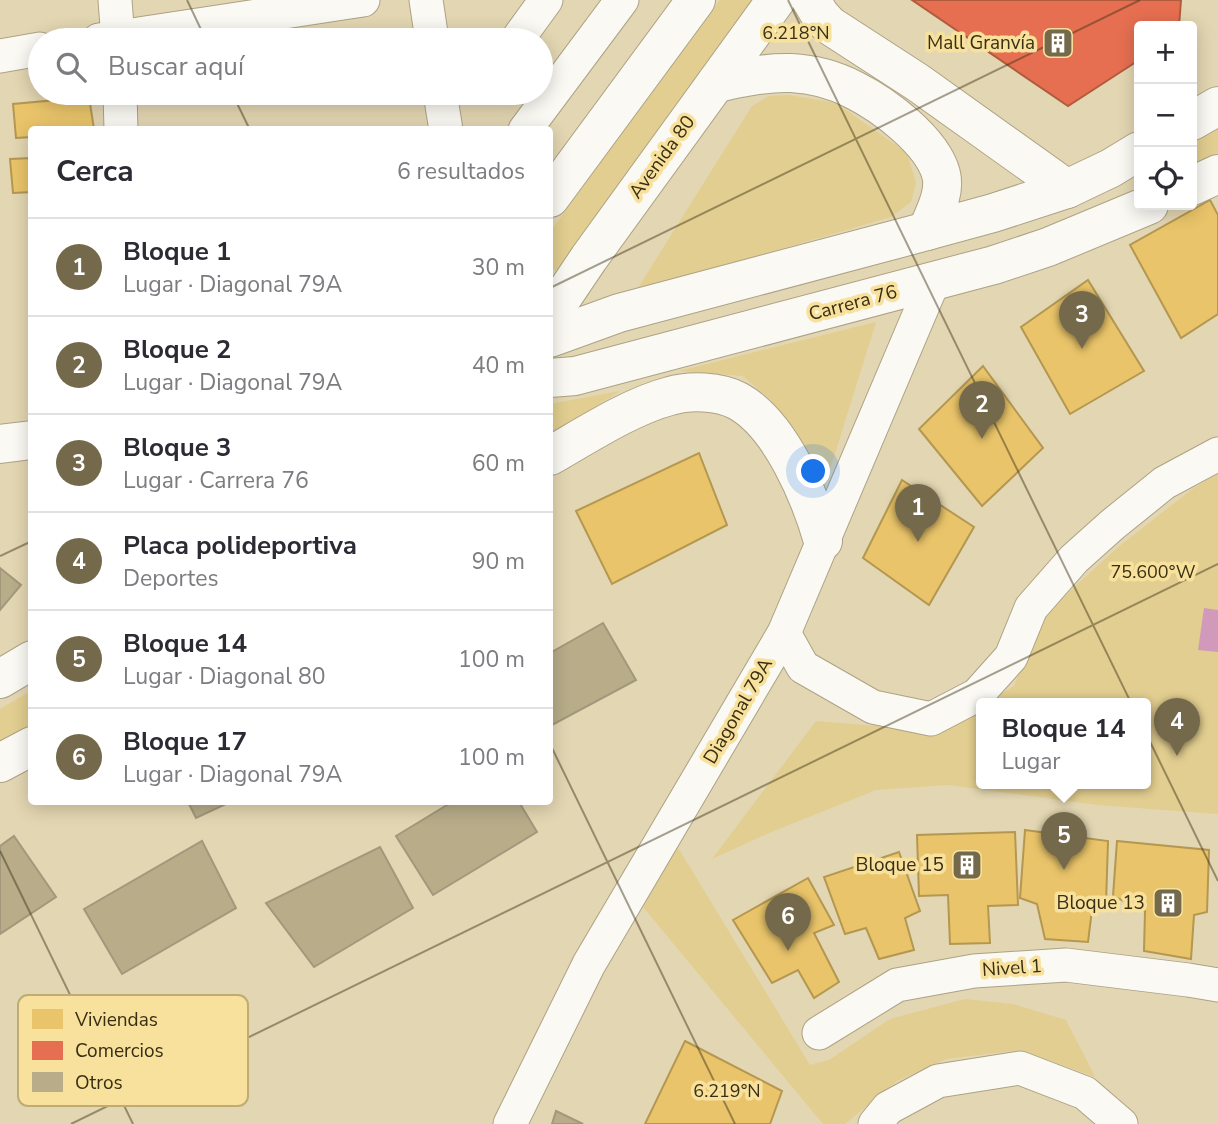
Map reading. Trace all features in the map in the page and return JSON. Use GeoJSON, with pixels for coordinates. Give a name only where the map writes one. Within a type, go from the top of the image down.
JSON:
{"type":"FeatureCollection","features":[{"type":"Feature","properties":{"kind":"main road"},"geometry":{"type":"LineString","coordinates":[[553,194],[696,0]]}},
{"type":"Feature","properties":{"kind":"main road","name":"Avenida 80"},"geometry":{"type":"LineString","coordinates":[[553,312],[776,0]]}},
{"type":"Feature","properties":{"kind":"main road"},"geometry":{"type":"LineString","coordinates":[[811,0],[829,25],[917,82],[1067,190]]}},
{"type":"Feature","properties":{"kind":"main road"},"geometry":{"type":"LineString","coordinates":[[716,83],[761,74],[792,73],[828,79],[855,90],[888,112],[915,134],[933,155],[942,177],[941,199],[927,231]]}},
{"type":"Feature","properties":{"kind":"main road"},"geometry":{"type":"LineString","coordinates":[[1197,118],[1218,106]]}},
{"type":"Feature","properties":{"kind":"main road"},"geometry":{"type":"LineString","coordinates":[[553,337],[619,313],[927,231],[1067,190],[1134,154]]}},
{"type":"Feature","properties":{"kind":"main road"},"geometry":{"type":"LineString","coordinates":[[1197,184],[1218,174]]}},
{"type":"Feature","properties":{"kind":"main road","name":"Carrera 76"},"geometry":{"type":"LineString","coordinates":[[553,379],[575,376],[994,265],[1048,247],[1137,210]]}},
{"type":"Feature","properties":{"kind":"main road"},"geometry":{"type":"LineString","coordinates":[[553,454],[637,408],[671,395],[719,394],[747,408],[776,437],[803,486],[823,541]]}},
{"type":"Feature","properties":{"kind":"main road"},"geometry":{"type":"LineString","coordinates":[[0,444],[28,440]]}},
{"type":"Feature","properties":{"kind":"main road"},"geometry":{"type":"LineString","coordinates":[[0,680],[28,662]]}},
{"type":"Feature","properties":{"kind":"main road"},"geometry":{"type":"LineString","coordinates":[[0,764],[28,749]]}},
{"type":"Feature","properties":{"kind":"street"},"geometry":{"type":"LineString","coordinates":[[113,28],[115,0]]}},
{"type":"Feature","properties":{"kind":"street"},"geometry":{"type":"LineString","coordinates":[[183,28],[363,0]]}},
{"type":"Feature","properties":{"kind":"street"},"geometry":{"type":"LineString","coordinates":[[426,0],[430,28]]}},
{"type":"Feature","properties":{"kind":"street"},"geometry":{"type":"LineString","coordinates":[[526,28],[546,0]]}},
{"type":"Feature","properties":{"kind":"street"},"geometry":{"type":"LineString","coordinates":[[553,92],[622,0]]}},
{"type":"Feature","properties":{"kind":"street"},"geometry":{"type":"LineString","coordinates":[[0,56],[28,51]]}},
{"type":"Feature","properties":{"kind":"street"},"geometry":{"type":"LineString","coordinates":[[120,105],[121,126]]}},
{"type":"Feature","properties":{"kind":"street"},"geometry":{"type":"LineString","coordinates":[[442,105],[445,126]]}},
{"type":"Feature","properties":{"kind":"street"},"geometry":{"type":"LineString","coordinates":[[528,126],[544,105]]}},
{"type":"Feature","properties":{"kind":"street","name":"Diagonal 79A"},"geometry":{"type":"LineString","coordinates":[[510,1124],[589,964],[784,634],[933,282]]}},
{"type":"Feature","properties":{"kind":"street"},"geometry":{"type":"LineString","coordinates":[[784,634],[803,667],[873,707],[931,719],[977,695],[1011,657],[1031,608],[1074,559],[1164,483],[1218,454]]}},
{"type":"Feature","properties":{"kind":"street","name":"Nivel 1"},"geometry":{"type":"LineString","coordinates":[[819,1033],[897,985],[974,971],[1066,965],[1218,985]]}},
{"type":"Feature","properties":{"kind":"street"},"geometry":{"type":"LineString","coordinates":[[875,1124],[888,1108],[938,1081],[1020,1068],[1085,1094],[1121,1124]]}},
{"type":"Feature","properties":{"kind":"shaded area"},"geometry":{"type":"Polygon","coordinates":[[[720,0],[759,0],[562,271],[553,270],[553,228],[720,0]]]}},
{"type":"Feature","properties":{"kind":"shaded area"},"geometry":{"type":"Polygon","coordinates":[[[789,95],[836,103],[907,153],[916,183],[911,202],[891,217],[636,291],[752,106],[769,96],[789,95]]]}},
{"type":"Feature","properties":{"kind":"shaded area"},"geometry":{"type":"Polygon","coordinates":[[[1218,128],[1218,153],[1197,164],[1197,140],[1218,128]]]}},
{"type":"Feature","properties":{"kind":"shaded area"},"geometry":{"type":"Polygon","coordinates":[[[876,322],[823,492],[796,436],[770,399],[743,376],[679,371],[876,322]]]}},
{"type":"Feature","properties":{"kind":"shaded area"},"geometry":{"type":"Polygon","coordinates":[[[620,391],[553,433],[553,403],[620,391]]]}},
{"type":"Feature","properties":{"kind":"shaded area"},"geometry":{"type":"Polygon","coordinates":[[[1218,473],[1218,814],[1098,805],[978,789],[1151,789],[1151,698],[994,698],[1014,686],[1043,616],[1117,548],[1191,490],[1218,473]]]}},
{"type":"Feature","properties":{"kind":"shaded area"},"geometry":{"type":"Polygon","coordinates":[[[1204,608],[1218,610],[1218,652],[1198,650],[1204,608]]]}},
{"type":"Feature","properties":{"kind":"shaded area"},"geometry":{"type":"Polygon","coordinates":[[[28,693],[28,727],[0,743],[0,709],[28,693]]]}},
{"type":"Feature","properties":{"kind":"shaded area"},"geometry":{"type":"Polygon","coordinates":[[[976,708],[976,789],[948,785],[876,790],[712,859],[816,721],[937,731],[976,708]]]}},
{"type":"Feature","properties":{"kind":"shaded area"},"geometry":{"type":"Polygon","coordinates":[[[677,846],[810,1065],[829,1060],[890,1019],[965,999],[1013,1004],[1066,1020],[1095,1077],[1021,1050],[946,1059],[897,1081],[845,1124],[823,1124],[643,907],[677,846]]]}},
{"type":"Feature","properties":{"kind":"building: Viviendas"},"geometry":{"type":"Polygon","coordinates":[[[13,104],[90,105],[94,126],[28,126],[28,137],[16,138],[13,104]]]}},
{"type":"Feature","properties":{"kind":"building: Viviendas"},"geometry":{"type":"Polygon","coordinates":[[[28,158],[28,192],[13,193],[10,159],[28,158]]]}},
{"type":"Feature","properties":{"kind":"building: Viviendas"},"geometry":{"type":"Polygon","coordinates":[[[1210,200],[1218,215],[1218,314],[1181,338],[1130,245],[1192,210],[1197,210],[1197,207],[1210,200]]]}},
{"type":"Feature","properties":{"kind":"building: Viviendas"},"geometry":{"type":"Polygon","coordinates":[[[1088,280],[1144,371],[1070,414],[1021,327],[1088,280]]]}},
{"type":"Feature","properties":{"kind":"building: Viviendas"},"geometry":{"type":"Polygon","coordinates":[[[983,366],[1043,448],[982,506],[919,429],[983,366]]]}},
{"type":"Feature","properties":{"kind":"building: Viviendas"},"geometry":{"type":"Polygon","coordinates":[[[699,453],[727,525],[612,584],[576,511],[699,453]]]}},
{"type":"Feature","properties":{"kind":"building: Viviendas"},"geometry":{"type":"Polygon","coordinates":[[[902,480],[974,527],[929,605],[863,558],[902,480]]]}},
{"type":"Feature","properties":{"kind":"building: Viviendas"},"geometry":{"type":"Polygon","coordinates":[[[1025,830],[1108,841],[1106,904],[1093,902],[1088,942],[1045,939],[1037,904],[1020,898],[1025,830]]]}},
{"type":"Feature","properties":{"kind":"building: Viviendas","name":"Bloque 15"},"geometry":{"type":"Polygon","coordinates":[[[1015,832],[1018,905],[988,906],[990,943],[950,944],[948,895],[919,896],[917,835],[1015,832]]]}},
{"type":"Feature","properties":{"kind":"building: Viviendas","name":"Bloque 13"},"geometry":{"type":"Polygon","coordinates":[[[1117,841],[1209,850],[1207,912],[1194,915],[1191,959],[1144,951],[1145,911],[1113,896],[1117,841]]]}},
{"type":"Feature","properties":{"kind":"building: Viviendas"},"geometry":{"type":"Polygon","coordinates":[[[899,852],[920,911],[905,918],[914,950],[879,959],[866,928],[845,934],[824,877],[899,852]]]}},
{"type":"Feature","properties":{"kind":"building: Viviendas"},"geometry":{"type":"Polygon","coordinates":[[[808,878],[834,925],[814,933],[839,982],[814,998],[798,970],[772,983],[733,920],[808,878]]]}},
{"type":"Feature","properties":{"kind":"building: Viviendas"},"geometry":{"type":"Polygon","coordinates":[[[685,1041],[782,1091],[770,1124],[645,1124],[685,1041]]]}},
{"type":"Feature","properties":{"kind":"building: Comercios","name":"Mall Granvía"},"geometry":{"type":"Polygon","coordinates":[[[912,0],[1181,0],[1179,21],[1134,21],[1134,63],[1068,106],[912,0]]]}},
{"type":"Feature","properties":{"kind":"building: Otros"},"geometry":{"type":"Polygon","coordinates":[[[0,568],[21,585],[0,610],[0,568]]]}},
{"type":"Feature","properties":{"kind":"building: Otros"},"geometry":{"type":"Polygon","coordinates":[[[603,623],[636,680],[553,724],[553,651],[603,623]]]}},
{"type":"Feature","properties":{"kind":"building: Otros"},"geometry":{"type":"Polygon","coordinates":[[[190,805],[224,805],[196,818],[190,805]]]}},
{"type":"Feature","properties":{"kind":"building: Otros"},"geometry":{"type":"Polygon","coordinates":[[[447,805],[521,805],[537,832],[433,895],[396,836],[447,805]]]}},
{"type":"Feature","properties":{"kind":"building: Otros"},"geometry":{"type":"Polygon","coordinates":[[[14,836],[56,897],[0,934],[0,846],[14,836]]]}},
{"type":"Feature","properties":{"kind":"building: Otros"},"geometry":{"type":"Polygon","coordinates":[[[202,841],[236,908],[122,974],[84,909],[202,841]]]}},
{"type":"Feature","properties":{"kind":"building: Otros"},"geometry":{"type":"Polygon","coordinates":[[[380,847],[413,908],[314,967],[266,903],[380,847]]]}},
{"type":"Feature","properties":{"kind":"building: Otros"},"geometry":{"type":"Polygon","coordinates":[[[556,1111],[583,1124],[552,1124],[556,1111]]]}},
{"type":"Feature","properties":{"kind":"place","name":"Mall Granvía"},"geometry":{"type":"Point","coordinates":[1058,43]}},
{"type":"Feature","properties":{"kind":"place","name":"Bloque 3"},"geometry":{"type":"Point","coordinates":[1082,349]}},
{"type":"Feature","properties":{"kind":"place","name":"Bloque 2"},"geometry":{"type":"Point","coordinates":[982,439]}},
{"type":"Feature","properties":{"kind":"place","name":"Bloque 1"},"geometry":{"type":"Point","coordinates":[918,542]}},
{"type":"Feature","properties":{"kind":"place","name":"Placa polideportiva"},"geometry":{"type":"Point","coordinates":[1177,756]}},
{"type":"Feature","properties":{"kind":"place","name":"Bloque 15"},"geometry":{"type":"Point","coordinates":[967,865]}},
{"type":"Feature","properties":{"kind":"place","name":"Bloque 14"},"geometry":{"type":"Point","coordinates":[1064,870]}},
{"type":"Feature","properties":{"kind":"place","name":"Bloque 13"},"geometry":{"type":"Point","coordinates":[1168,903]}},
{"type":"Feature","properties":{"kind":"place","name":"Bloque 17"},"geometry":{"type":"Point","coordinates":[788,951]}}]}
